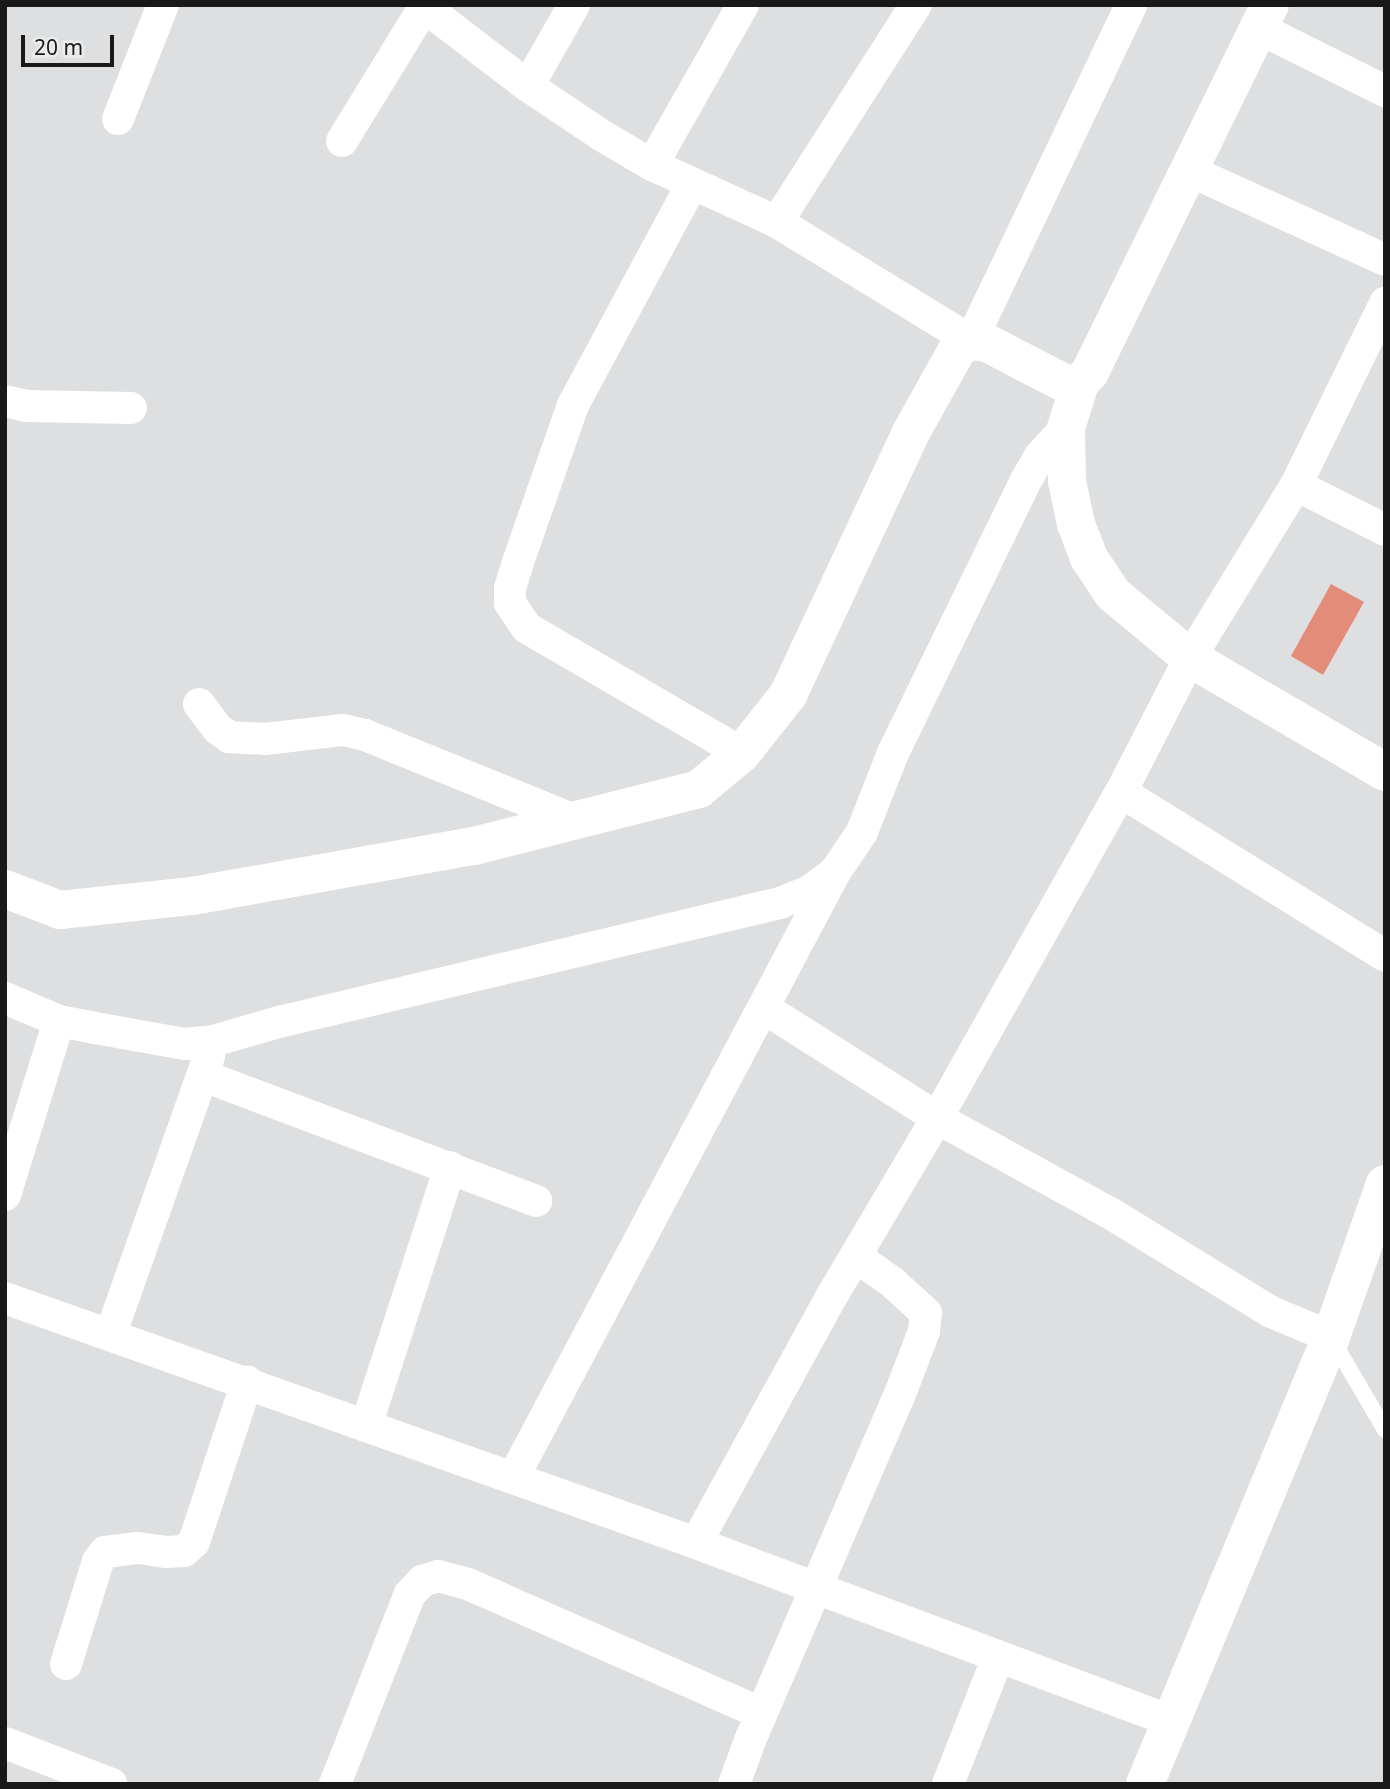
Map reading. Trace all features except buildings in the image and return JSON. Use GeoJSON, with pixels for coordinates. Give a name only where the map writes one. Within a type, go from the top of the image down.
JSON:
{"type":"FeatureCollection","features":[{"type":"Feature","properties":{"kind":"main road"},"geometry":{"type":"LineString","coordinates":[[1264,17],[1090,372],[1080,383],[1066,428],[1067,481],[1076,524],[1089,558],[1113,594],[1190,659],[1385,772]]}},
{"type":"Feature","properties":{"kind":"main road"},"geometry":{"type":"LineString","coordinates":[[5,889],[60,910],[192,896],[474,846],[699,789],[742,753],[788,695],[932,391],[958,348],[971,341],[1003,351],[1055,381],[1066,384],[1080,383]]}},
{"type":"Feature","properties":{"kind":"main road"},"geometry":{"type":"LineString","coordinates":[[1145,1784],[1331,1337],[1384,1188]]}},
{"type":"Feature","properties":{"kind":"street"},"geometry":{"type":"LineString","coordinates":[[118,119],[163,5]]}},
{"type":"Feature","properties":{"kind":"street"},"geometry":{"type":"LineString","coordinates":[[528,86],[574,5]]}},
{"type":"Feature","properties":{"kind":"street"},"geometry":{"type":"LineString","coordinates":[[652,165],[743,5]]}},
{"type":"Feature","properties":{"kind":"street"},"geometry":{"type":"LineString","coordinates":[[777,222],[916,5]]}},
{"type":"Feature","properties":{"kind":"street"},"geometry":{"type":"LineString","coordinates":[[342,141],[435,9],[528,86],[652,165],[777,222],[971,341],[1131,5]]}},
{"type":"Feature","properties":{"kind":"street"},"geometry":{"type":"LineString","coordinates":[[1264,17],[1385,91]]}},
{"type":"Feature","properties":{"kind":"street"},"geometry":{"type":"LineString","coordinates":[[1190,171],[1385,260]]}},
{"type":"Feature","properties":{"kind":"street"},"geometry":{"type":"LineString","coordinates":[[692,184],[573,405],[518,562],[510,588],[510,603],[527,628],[742,753]]}},
{"type":"Feature","properties":{"kind":"street"},"geometry":{"type":"LineString","coordinates":[[696,1543],[855,1256],[937,1118],[1121,792],[1190,659],[1296,485],[1385,303]]}},
{"type":"Feature","properties":{"kind":"street"},"geometry":{"type":"LineString","coordinates":[[5,401],[26,406],[131,408]]}},
{"type":"Feature","properties":{"kind":"street"},"geometry":{"type":"LineString","coordinates":[[513,1478],[835,872],[862,832],[898,741],[1025,482],[1040,456],[1066,428]]}},
{"type":"Feature","properties":{"kind":"street"},"geometry":{"type":"LineString","coordinates":[[1296,485],[1385,530]]}},
{"type":"Feature","properties":{"kind":"street"},"geometry":{"type":"LineString","coordinates":[[199,704],[218,729],[229,737],[279,738],[335,730],[365,735],[573,820]]}},
{"type":"Feature","properties":{"kind":"street"},"geometry":{"type":"LineString","coordinates":[[1121,792],[1385,956]]}},
{"type":"Feature","properties":{"kind":"street"},"geometry":{"type":"LineString","coordinates":[[5,998],[59,1021],[186,1044],[214,1041],[279,1022],[780,903],[810,891],[835,872]]}},
{"type":"Feature","properties":{"kind":"street"},"geometry":{"type":"LineString","coordinates":[[764,1008],[937,1118],[1110,1213],[1269,1311],[1331,1337]]}},
{"type":"Feature","properties":{"kind":"street"},"geometry":{"type":"LineString","coordinates":[[5,1195],[59,1021]]}},
{"type":"Feature","properties":{"kind":"street"},"geometry":{"type":"LineString","coordinates":[[111,1333],[204,1076],[214,1041]]}},
{"type":"Feature","properties":{"kind":"street"},"geometry":{"type":"LineString","coordinates":[[204,1076],[536,1201]]}},
{"type":"Feature","properties":{"kind":"street"},"geometry":{"type":"LineString","coordinates":[[366,1426],[450,1167]]}},
{"type":"Feature","properties":{"kind":"street"},"geometry":{"type":"LineString","coordinates":[[734,1784],[761,1713],[900,1394],[924,1331],[926,1313],[892,1282],[855,1256]]}},
{"type":"Feature","properties":{"kind":"street"},"geometry":{"type":"LineString","coordinates":[[5,1298],[111,1333],[696,1543],[1171,1721]]}},
{"type":"Feature","properties":{"kind":"street"},"geometry":{"type":"LineString","coordinates":[[66,1664],[98,1561],[105,1552],[138,1548],[166,1552],[184,1550],[194,1542],[247,1382]]}},
{"type":"Feature","properties":{"kind":"street"},"geometry":{"type":"LineString","coordinates":[[335,1784],[411,1594],[422,1581],[438,1576],[468,1584],[761,1713]]}},
{"type":"Feature","properties":{"kind":"street"},"geometry":{"type":"LineString","coordinates":[[948,1784],[998,1657]]}},
{"type":"Feature","properties":{"kind":"street"},"geometry":{"type":"LineString","coordinates":[[5,1743],[111,1784]]}},
{"type":"Feature","properties":{"kind":"lane"},"geometry":{"type":"LineString","coordinates":[[1331,1337],[1385,1430]]}}]}
